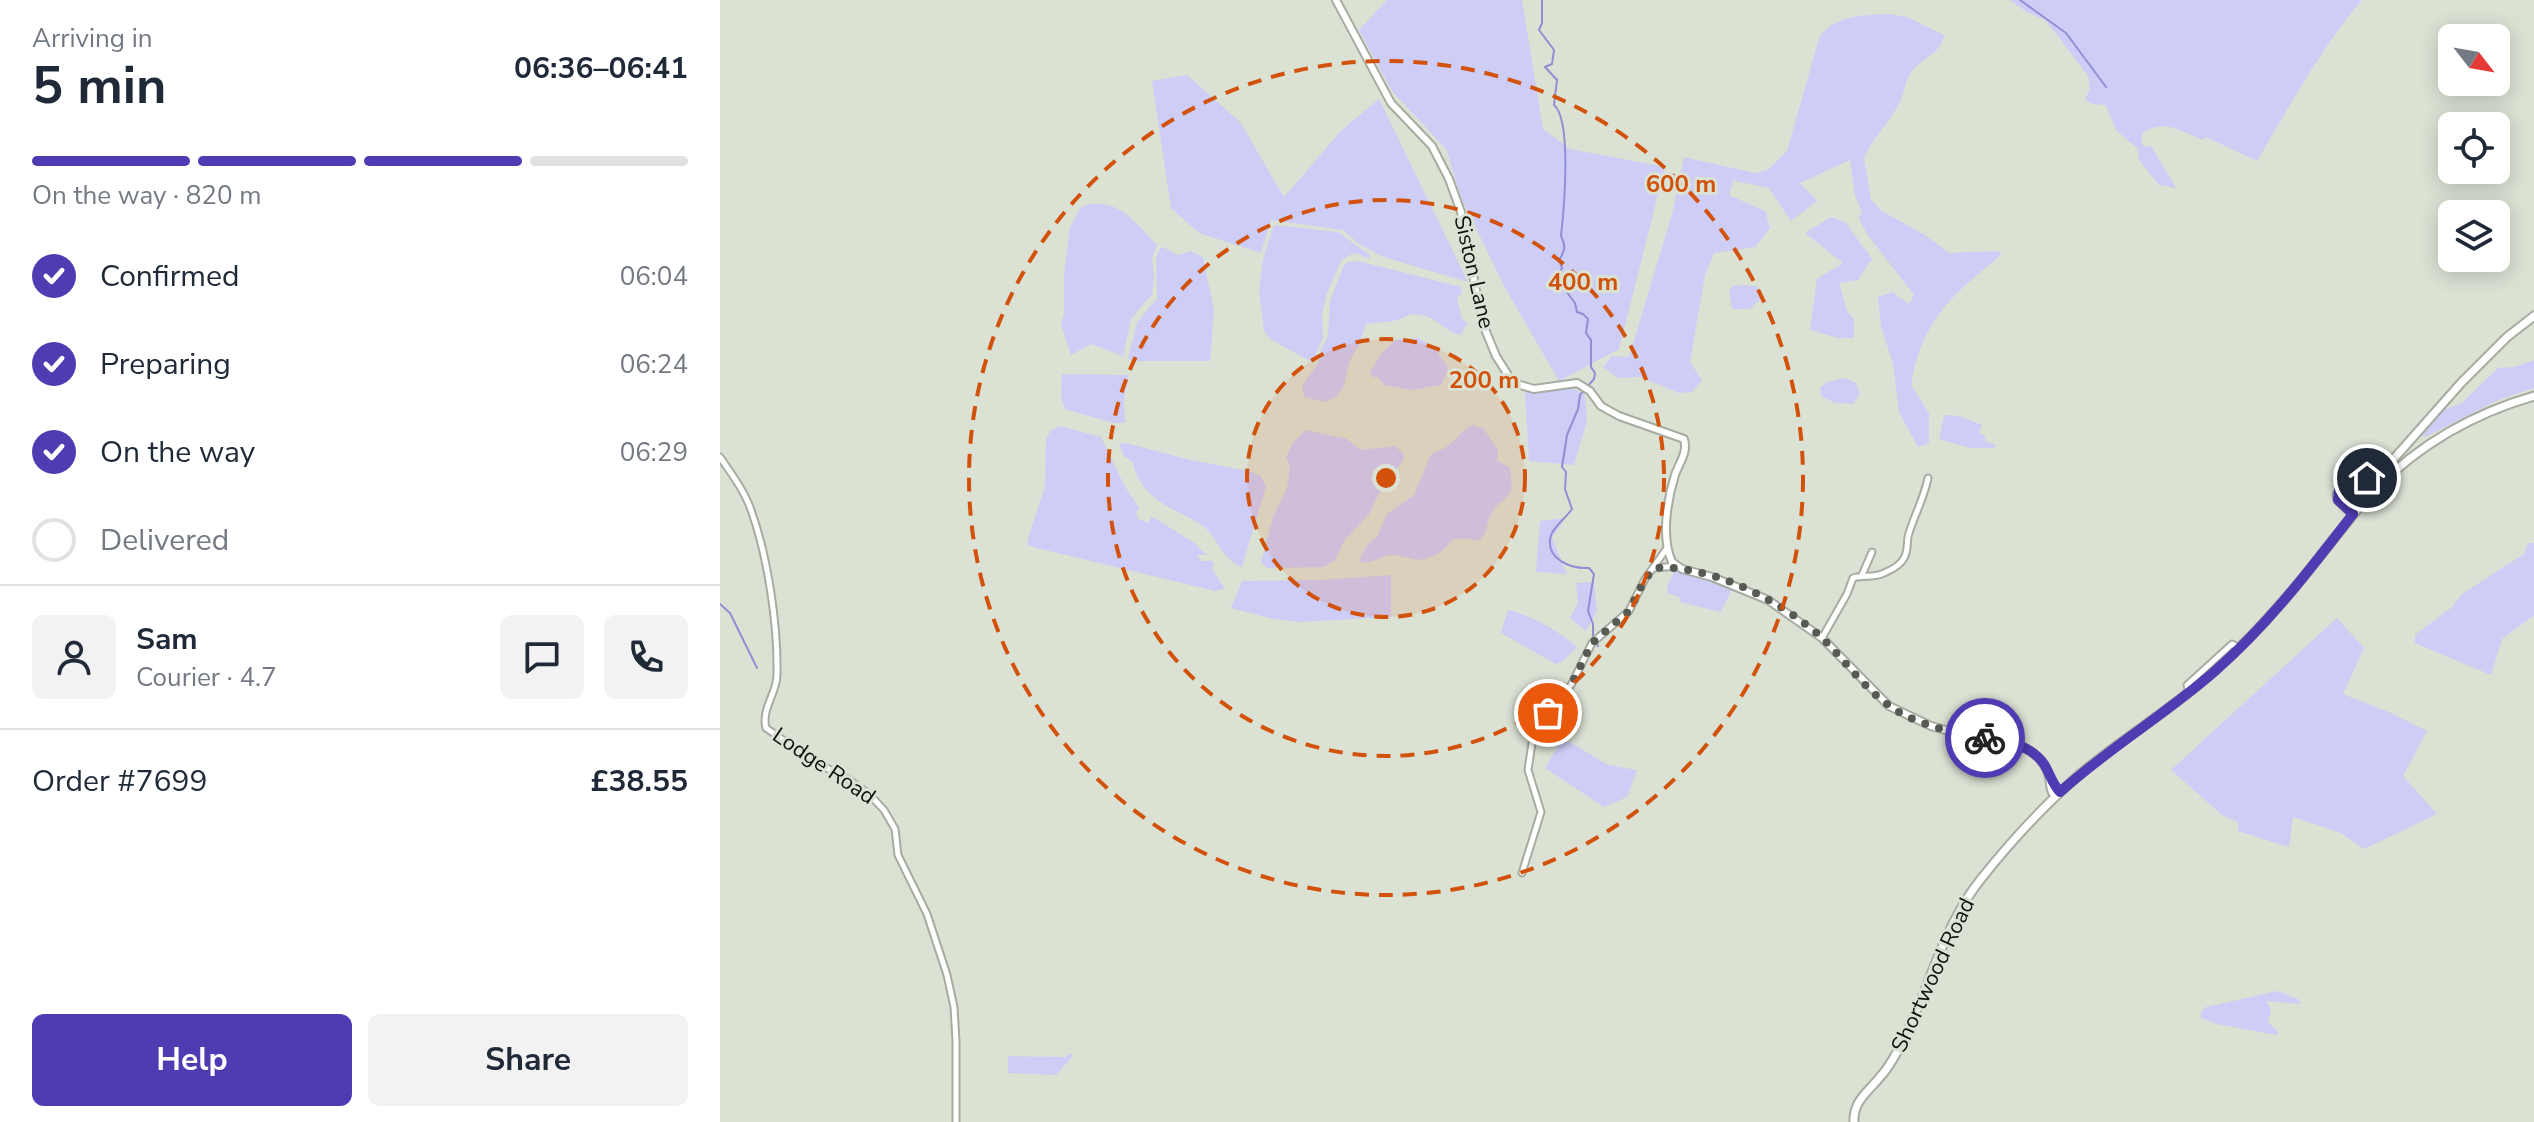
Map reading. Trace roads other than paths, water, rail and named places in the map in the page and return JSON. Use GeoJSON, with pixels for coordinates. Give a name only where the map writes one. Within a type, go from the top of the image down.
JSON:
{"type":"FeatureCollection","features":[{"type":"Feature","properties":{"kind":"main road"},"geometry":{"type":"LineString","coordinates":[[2353,514],[2338,500],[2342,486],[2367,478],[2391,462],[2461,383],[2507,337],[2534,316]]}},
{"type":"Feature","properties":{"kind":"main road","name":"Shortwood Road"},"geometry":{"type":"LineString","coordinates":[[1854,1122],[1855,1109],[1861,1098],[1881,1077],[1900,1047],[1932,968],[1962,907],[1981,878],[2058,794],[2189,693],[2239,648],[2272,614],[2353,514],[2400,466],[2471,419],[2534,396]]}},
{"type":"Feature","properties":{"kind":"street","name":"Siston Lane"},"geometry":{"type":"LineString","coordinates":[[1336,0],[1391,103],[1432,146],[1449,179],[1461,212],[1482,322],[1504,369],[1515,382],[1526,387],[1555,387],[1571,383],[1585,387],[1601,406],[1619,416],[1684,439],[1684,455],[1670,492],[1667,548]]}},
{"type":"Feature","properties":{"kind":"street","name":"Lodge Road"},"geometry":{"type":"LineString","coordinates":[[720,457],[751,508],[763,553],[777,657],[777,686],[764,720],[766,728],[870,795],[895,829],[898,855],[927,914],[947,975],[955,1030],[956,1122]]}},
{"type":"Feature","properties":{"kind":"street"},"geometry":{"type":"LineString","coordinates":[[1822,638],[1853,578],[1883,574],[1904,560],[1907,538],[1928,478]]}},
{"type":"Feature","properties":{"kind":"street"},"geometry":{"type":"LineString","coordinates":[[1667,548],[1672,562],[1677,566],[1757,593],[1822,638],[1889,706],[1931,726],[2016,743],[2040,760],[2050,780],[2051,792],[2058,794]]}},
{"type":"Feature","properties":{"kind":"street"},"geometry":{"type":"LineString","coordinates":[[1522,873],[1541,812],[1528,770],[1532,743],[1548,713],[1571,685],[1592,643],[1629,611],[1645,579],[1667,548]]}},
{"type":"Feature","properties":{"kind":"street"},"geometry":{"type":"LineString","coordinates":[[1862,575],[1872,552]]}},
{"type":"Feature","properties":{"kind":"street"},"geometry":{"type":"LineString","coordinates":[[1655,568],[1677,566]]}},
{"type":"Feature","properties":{"kind":"waterway"},"geometry":{"type":"LineString","coordinates":[[1542,0],[1539,30],[1554,50],[1552,64],[1545,67],[1557,80],[1554,105],[1560,114],[1565,146],[1561,236],[1564,248],[1559,260],[1562,268],[1559,274],[1577,312],[1588,319],[1586,333],[1591,340],[1591,367],[1595,373],[1594,379],[1580,395],[1578,409],[1567,435],[1562,467],[1566,472],[1565,489],[1572,509],[1553,531],[1550,543],[1551,550],[1561,561],[1574,567],[1589,568],[1594,574],[1588,611],[1593,636]]}},
{"type":"Feature","properties":{"kind":"waterway"},"geometry":{"type":"LineString","coordinates":[[2020,0],[2066,33],[2106,87]]}},
{"type":"Feature","properties":{"kind":"waterway"},"geometry":{"type":"LineString","coordinates":[[720,604],[730,613],[757,668]]}}]}
